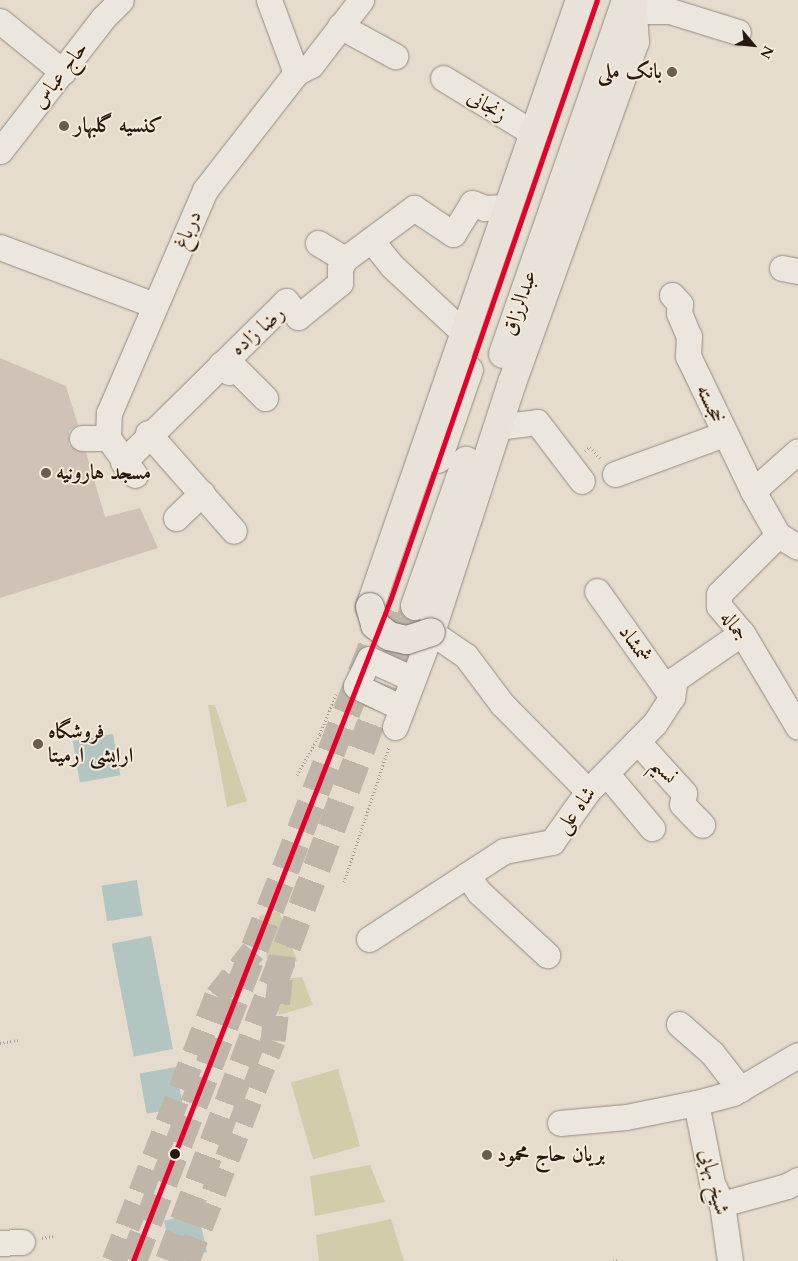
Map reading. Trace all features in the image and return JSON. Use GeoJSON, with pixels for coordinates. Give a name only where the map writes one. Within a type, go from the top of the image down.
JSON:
{"type":"FeatureCollection","features":[{"type":"Feature","properties":{"kind":"main road"},"geometry":{"type":"LineString","coordinates":[[580,0],[463,332],[392,604],[375,625],[388,636],[406,640],[431,632],[497,427],[635,42],[630,4]]}},
{"type":"Feature","properties":{"kind":"main road","name":"عبدالرزاق"},"geometry":{"type":"LineString","coordinates":[[392,604],[597,0]]}},
{"type":"Feature","properties":{"kind":"main road","name":"عبدالرزاق"},"geometry":{"type":"LineString","coordinates":[[392,604],[630,4]]}},
{"type":"Feature","properties":{"kind":"street","name":"حاج عباس"},"geometry":{"type":"LineString","coordinates":[[0,151],[103,18],[121,0]]}},
{"type":"Feature","properties":{"kind":"street"},"geometry":{"type":"LineString","coordinates":[[269,0],[296,73]]}},
{"type":"Feature","properties":{"kind":"street","name":"درباغ"},"geometry":{"type":"LineString","coordinates":[[108,438],[109,413],[205,190],[296,73],[311,64],[361,0]]}},
{"type":"Feature","properties":{"kind":"street"},"geometry":{"type":"LineString","coordinates":[[630,4],[670,11],[738,32]]}},
{"type":"Feature","properties":{"kind":"street"},"geometry":{"type":"LineString","coordinates":[[0,21],[63,72]]}},
{"type":"Feature","properties":{"kind":"street"},"geometry":{"type":"LineString","coordinates":[[340,26],[395,56]]}},
{"type":"Feature","properties":{"kind":"street","name":"زنجانی"},"geometry":{"type":"LineString","coordinates":[[443,78],[533,133]]}},
{"type":"Feature","properties":{"kind":"street"},"geometry":{"type":"LineString","coordinates":[[318,243],[346,259],[414,208],[453,234],[472,203],[485,208],[507,206]]}},
{"type":"Feature","properties":{"kind":"street"},"geometry":{"type":"LineString","coordinates":[[371,240],[392,266],[463,332]]}},
{"type":"Feature","properties":{"kind":"street"},"geometry":{"type":"LineString","coordinates":[[0,247],[154,305]]}},
{"type":"Feature","properties":{"kind":"street","name":"رضا زاده"},"geometry":{"type":"LineString","coordinates":[[108,438],[129,469],[148,433],[286,301],[298,317],[340,283],[340,268],[346,259]]}},
{"type":"Feature","properties":{"kind":"street","name":"خجسته"},"geometry":{"type":"LineString","coordinates":[[615,474],[724,434],[688,356],[689,336],[679,314],[680,304],[672,295]]}},
{"type":"Feature","properties":{"kind":"street"},"geometry":{"type":"LineString","coordinates":[[220,364],[229,372],[234,368],[265,398]]}},
{"type":"Feature","properties":{"kind":"street"},"geometry":{"type":"LineString","coordinates":[[497,427],[537,422],[576,473]]}},
{"type":"Feature","properties":{"kind":"street"},"geometry":{"type":"LineString","coordinates":[[148,433],[234,531]]}},
{"type":"Feature","properties":{"kind":"street"},"geometry":{"type":"LineString","coordinates":[[724,434],[753,491],[788,541]]}},
{"type":"Feature","properties":{"kind":"street"},"geometry":{"type":"LineString","coordinates":[[82,438],[108,438]]}},
{"type":"Feature","properties":{"kind":"street"},"geometry":{"type":"LineString","coordinates":[[753,491],[798,451]]}},
{"type":"Feature","properties":{"kind":"street"},"geometry":{"type":"LineString","coordinates":[[176,518],[202,493]]}},
{"type":"Feature","properties":{"kind":"street","name":"جماله"},"geometry":{"type":"LineString","coordinates":[[788,541],[719,594],[719,606],[742,633],[798,727]]}},
{"type":"Feature","properties":{"kind":"street","name":"شمشاد"},"geometry":{"type":"LineString","coordinates":[[597,591],[672,697]]}},
{"type":"Feature","properties":{"kind":"street"},"geometry":{"type":"LineString","coordinates":[[413,679],[369,659],[356,686],[399,718],[431,632],[466,656],[502,704],[588,791]]}},
{"type":"Feature","properties":{"kind":"street","name":"شاه علی"},"geometry":{"type":"LineString","coordinates":[[369,938],[504,851],[552,842],[588,791],[637,741],[672,697],[675,679],[742,633]]}},
{"type":"Feature","properties":{"kind":"street","name":"نسیم"},"geometry":{"type":"LineString","coordinates":[[637,741],[684,793],[682,804],[702,825]]}},
{"type":"Feature","properties":{"kind":"street"},"geometry":{"type":"LineString","coordinates":[[606,773],[652,828]]}},
{"type":"Feature","properties":{"kind":"street"},"geometry":{"type":"LineString","coordinates":[[467,875],[479,892],[547,955]]}},
{"type":"Feature","properties":{"kind":"street"},"geometry":{"type":"LineString","coordinates":[[679,1024],[712,1053],[740,1089]]}},
{"type":"Feature","properties":{"kind":"street"},"geometry":{"type":"LineString","coordinates":[[560,1123],[626,1117],[696,1103],[740,1089],[798,1055]]}},
{"type":"Feature","properties":{"kind":"street","name":"شیخ بهایی"},"geometry":{"type":"LineString","coordinates":[[696,1103],[712,1183],[722,1204],[730,1261]]}},
{"type":"Feature","properties":{"kind":"street"},"geometry":{"type":"LineString","coordinates":[[722,1204],[787,1186],[798,1180]]}},
{"type":"Feature","properties":{"kind":"path"},"geometry":{"type":"LineString","coordinates":[[344,882],[399,718]]}},
{"type":"Feature","properties":{"kind":"path"},"geometry":{"type":"LineString","coordinates":[[0,1043],[18,1040]]}},
{"type":"Feature","properties":{"kind":"path"},"geometry":{"type":"LineString","coordinates":[[613,1261],[617,1260]]}},
{"type":"Feature","properties":{"kind":"shaded area"},"geometry":{"type":"Polygon","coordinates":[[[208,705],[215,705],[247,801],[227,807],[208,705]]]}},
{"type":"Feature","properties":{"kind":"shaded area"},"geometry":{"type":"Polygon","coordinates":[[[113,734],[120,775],[80,782],[73,741],[113,734]]]}},
{"type":"Feature","properties":{"kind":"shaded area"},"geometry":{"type":"Polygon","coordinates":[[[137,880],[143,916],[107,921],[101,886],[137,880]]]}},
{"type":"Feature","properties":{"kind":"shaded area"},"geometry":{"type":"Polygon","coordinates":[[[279,911],[297,961],[269,968],[259,916],[279,911]]]}},
{"type":"Feature","properties":{"kind":"shaded area"},"geometry":{"type":"Polygon","coordinates":[[[151,936],[173,1049],[134,1057],[112,944],[151,936]]]}},
{"type":"Feature","properties":{"kind":"shaded area"},"geometry":{"type":"Polygon","coordinates":[[[302,977],[313,1005],[279,1015],[273,980],[302,977]]]}},
{"type":"Feature","properties":{"kind":"shaded area"},"geometry":{"type":"Polygon","coordinates":[[[176,1067],[183,1107],[147,1114],[140,1073],[176,1067]]]}},
{"type":"Feature","properties":{"kind":"shaded area"},"geometry":{"type":"Polygon","coordinates":[[[338,1069],[360,1146],[313,1159],[291,1083],[338,1069]]]}},
{"type":"Feature","properties":{"kind":"shaded area"},"geometry":{"type":"Polygon","coordinates":[[[370,1165],[385,1202],[315,1216],[310,1176],[370,1165]]]}},
{"type":"Feature","properties":{"kind":"shaded area"},"geometry":{"type":"Polygon","coordinates":[[[198,1213],[207,1252],[173,1260],[164,1221],[198,1213]]]}},
{"type":"Feature","properties":{"kind":"shaded area"},"geometry":{"type":"Polygon","coordinates":[[[391,1219],[404,1261],[319,1261],[316,1235],[391,1219]]]}},
{"type":"Feature","properties":{"kind":"building","name":"مسجد هارونیه"},"geometry":{"type":"Polygon","coordinates":[[[0,358],[66,386],[78,425],[69,431],[69,445],[86,452],[105,517],[140,508],[158,548],[0,598],[0,358]]]}},
{"type":"Feature","properties":{"kind":"tunnel"},"geometry":{"type":"LineString","coordinates":[[133,1261],[391,598]]}},
{"type":"Feature","properties":{"kind":"tunnel"},"geometry":{"type":"LineString","coordinates":[[169,1261],[415,606]]}},
{"type":"Feature","properties":{"kind":"tunnel"},"geometry":{"type":"LineString","coordinates":[[114,1261],[217,996],[253,951]]}},
{"type":"Feature","properties":{"kind":"tunnel"},"geometry":{"type":"LineString","coordinates":[[187,1261],[273,1040],[283,956]]}},
{"type":"Feature","properties":{"kind":"transit line"},"geometry":{"type":"LineString","coordinates":[[133,1261],[391,598],[597,0]]}},
{"type":"Feature","properties":{"kind":"place","name":"بانک ملی"},"geometry":{"type":"Point","coordinates":[672,72]}},
{"type":"Feature","properties":{"kind":"place","name":"کنسیه گلبهار"},"geometry":{"type":"Point","coordinates":[64,126]}},
{"type":"Feature","properties":{"kind":"place","name":"مسجد هارونیه"},"geometry":{"type":"Point","coordinates":[46,473]}},
{"type":"Feature","properties":{"kind":"place","name":"فروشگاه ارایشی ارمیتا"},"geometry":{"type":"Point","coordinates":[38,744]}},
{"type":"Feature","properties":{"kind":"place","name":"بریان حاج محمود"},"geometry":{"type":"Point","coordinates":[487,1155]}}]}
